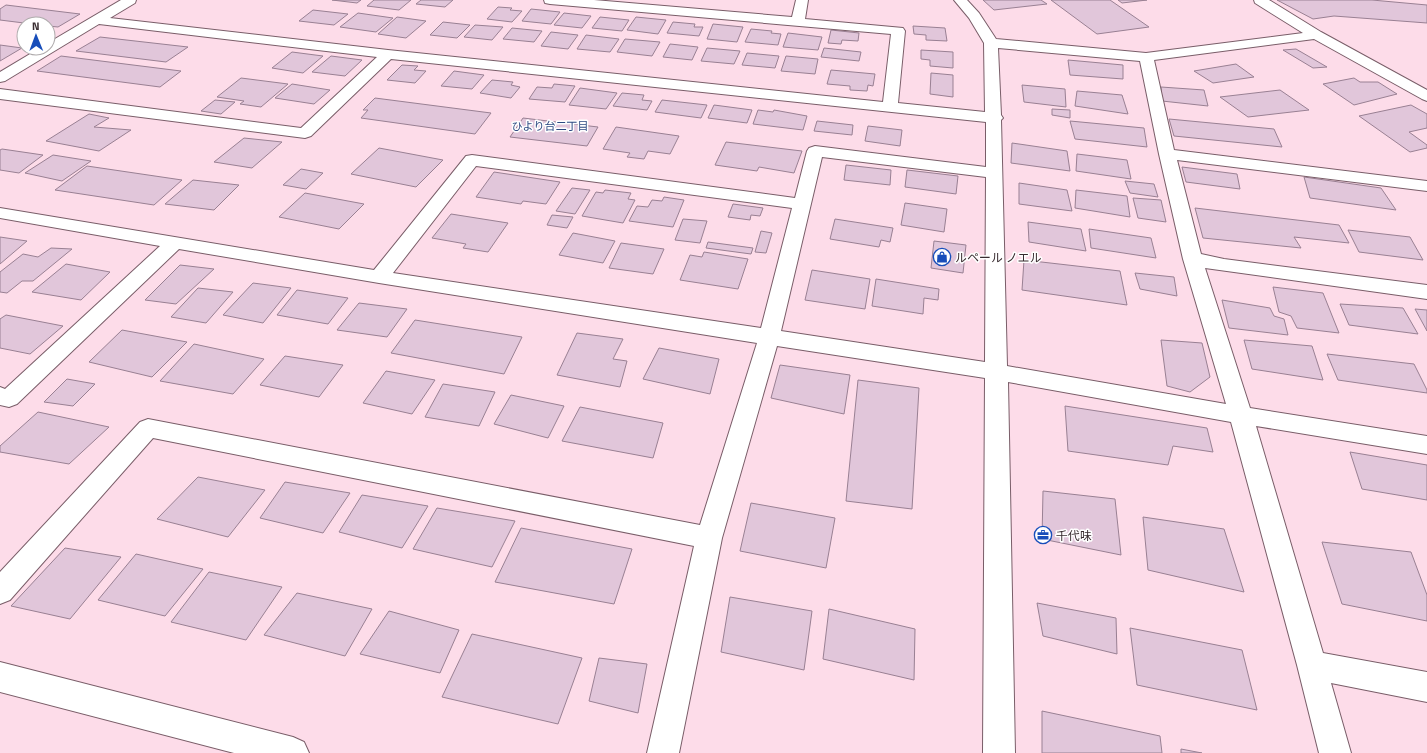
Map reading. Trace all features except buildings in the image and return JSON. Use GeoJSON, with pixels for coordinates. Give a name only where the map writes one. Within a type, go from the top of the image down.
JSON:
{"type":"FeatureCollection","features":[{"type":"Feature","properties":{"kind":"street"},"geometry":{"type":"LineString","coordinates":[[0,78],[130,0]]}},
{"type":"Feature","properties":{"kind":"street"},"geometry":{"type":"LineString","coordinates":[[550,0],[898,31],[890,108]]}},
{"type":"Feature","properties":{"kind":"street"},"geometry":{"type":"LineString","coordinates":[[798,22],[802,0]]}},
{"type":"Feature","properties":{"kind":"street"},"geometry":{"type":"LineString","coordinates":[[960,0],[974,16],[991,43],[995,118],[999,753]]}},
{"type":"Feature","properties":{"kind":"street"},"geometry":{"type":"LineString","coordinates":[[1260,0],[1316,35],[1427,96]]}},
{"type":"Feature","properties":{"kind":"street"},"geometry":{"type":"LineString","coordinates":[[97,20],[388,54],[995,118]]}},
{"type":"Feature","properties":{"kind":"street"},"geometry":{"type":"LineString","coordinates":[[991,43],[1146,57],[1316,35]]}},
{"type":"Feature","properties":{"kind":"street"},"geometry":{"type":"LineString","coordinates":[[0,94],[305,133],[388,54]]}},
{"type":"Feature","properties":{"kind":"street"},"geometry":{"type":"LineString","coordinates":[[1146,57],[1167,154],[1194,259],[1241,415],[1312,665],[1335,753]]}},
{"type":"Feature","properties":{"kind":"street"},"geometry":{"type":"LineString","coordinates":[[663,753],[709,538],[769,338],[815,151],[995,173]]}},
{"type":"Feature","properties":{"kind":"street"},"geometry":{"type":"LineString","coordinates":[[1167,154],[1427,186]]}},
{"type":"Feature","properties":{"kind":"street"},"geometry":{"type":"LineString","coordinates":[[379,277],[472,160],[802,204]]}},
{"type":"Feature","properties":{"kind":"street"},"geometry":{"type":"LineString","coordinates":[[0,214],[379,277],[997,372],[1241,415],[1427,445]]}},
{"type":"Feature","properties":{"kind":"street"},"geometry":{"type":"LineString","coordinates":[[0,396],[10,398],[175,242]]}},
{"type":"Feature","properties":{"kind":"street"},"geometry":{"type":"LineString","coordinates":[[1194,259],[1224,265],[1427,292]]}},
{"type":"Feature","properties":{"kind":"street"},"geometry":{"type":"LineString","coordinates":[[0,591],[148,428],[709,538]]}},
{"type":"Feature","properties":{"kind":"street"},"geometry":{"type":"LineString","coordinates":[[1312,665],[1427,687]]}},
{"type":"Feature","properties":{"kind":"street"},"geometry":{"type":"LineString","coordinates":[[0,677],[294,753]]}},
{"type":"Feature","properties":{"kind":"place","name":"ルペール ノエル"},"geometry":{"type":"Point","coordinates":[942,257]}},
{"type":"Feature","properties":{"kind":"place","name":"千代味"},"geometry":{"type":"Point","coordinates":[1043,535]}},
{"type":"Feature","properties":{"kind":"district","name":"ひより台二丁目"},"geometry":{"type":"Point","coordinates":[550,126]}}]}
